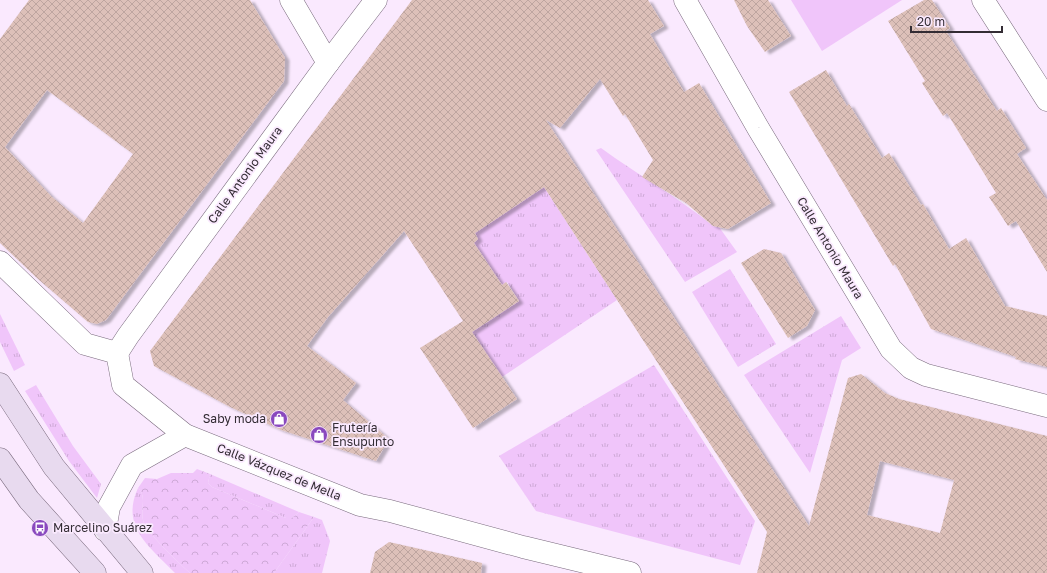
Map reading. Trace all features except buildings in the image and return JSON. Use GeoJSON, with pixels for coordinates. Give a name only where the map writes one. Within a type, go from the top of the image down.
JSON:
{"type":"FeatureCollection","features":[{"type":"Feature","properties":{"kind":"main road"},"geometry":{"type":"LineString","coordinates":[[0,384],[54,467],[142,573]]}},
{"type":"Feature","properties":{"kind":"main road"},"geometry":{"type":"LineString","coordinates":[[0,459],[29,500],[95,573]]}},
{"type":"Feature","properties":{"kind":"street"},"geometry":{"type":"LineString","coordinates":[[291,0],[328,63]]}},
{"type":"Feature","properties":{"kind":"street","name":"Calle Antonio Maura"},"geometry":{"type":"LineString","coordinates":[[117,353],[328,63],[376,0]]}},
{"type":"Feature","properties":{"kind":"street","name":"Calle Antonio Maura"},"geometry":{"type":"LineString","coordinates":[[685,0],[758,128],[891,350],[911,368],[926,375],[1047,406]]}},
{"type":"Feature","properties":{"kind":"street"},"geometry":{"type":"LineString","coordinates":[[983,0],[1047,100]]}},
{"type":"Feature","properties":{"kind":"street"},"geometry":{"type":"LineString","coordinates":[[0,262],[84,344],[117,353]]}},
{"type":"Feature","properties":{"kind":"street","name":"Calle Vázquez de Mella"},"geometry":{"type":"LineString","coordinates":[[117,353],[124,385],[185,435],[360,505],[390,511],[523,547],[630,573]]}},
{"type":"Feature","properties":{"kind":"street"},"geometry":{"type":"LineString","coordinates":[[105,530],[109,508],[132,465],[185,435]]}},
{"type":"Feature","properties":{"kind":"green space"},"geometry":{"type":"Polygon","coordinates":[[[791,0],[902,0],[822,51],[791,0]]]}},
{"type":"Feature","properties":{"kind":"green space"},"geometry":{"type":"Polygon","coordinates":[[[601,148],[686,205],[713,226],[719,227],[737,252],[685,282],[596,150],[601,148]]]}},
{"type":"Feature","properties":{"kind":"green space"},"geometry":{"type":"Polygon","coordinates":[[[544,187],[617,300],[502,377],[472,332],[519,301],[507,282],[502,285],[474,243],[478,239],[475,233],[544,187]]]}},
{"type":"Feature","properties":{"kind":"green space"},"geometry":{"type":"Polygon","coordinates":[[[730,269],[776,344],[738,367],[692,292],[730,269]]]}},
{"type":"Feature","properties":{"kind":"green space"},"geometry":{"type":"Polygon","coordinates":[[[0,314],[25,365],[14,371],[0,342],[0,314]]]}},
{"type":"Feature","properties":{"kind":"green space"},"geometry":{"type":"Polygon","coordinates":[[[841,316],[861,348],[842,360],[810,473],[744,375],[841,316]]]}},
{"type":"Feature","properties":{"kind":"green space"},"geometry":{"type":"Polygon","coordinates":[[[654,365],[755,521],[740,565],[536,511],[499,456],[654,365]]]}},
{"type":"Feature","properties":{"kind":"green space"},"geometry":{"type":"Polygon","coordinates":[[[36,385],[73,446],[101,484],[97,498],[69,461],[25,391],[36,385]]]}},
{"type":"Feature","properties":{"kind":"green space"},"geometry":{"type":"Polygon","coordinates":[[[197,469],[210,474],[208,483],[212,487],[286,518],[292,518],[299,512],[314,517],[274,573],[190,573],[147,529],[142,514],[143,500],[141,492],[138,488],[145,478],[157,479],[171,473],[193,473],[197,469]]]}},
{"type":"Feature","properties":{"kind":"green space"},"geometry":{"type":"Polygon","coordinates":[[[210,474],[299,512],[292,518],[286,518],[212,487],[208,483],[210,474]]]}},
{"type":"Feature","properties":{"kind":"green space"},"geometry":{"type":"Polygon","coordinates":[[[138,488],[141,492],[143,500],[142,514],[147,529],[190,573],[175,573],[140,535],[135,525],[133,514],[133,502],[138,488]]]}},
{"type":"Feature","properties":{"kind":"green space"},"geometry":{"type":"Polygon","coordinates":[[[314,517],[322,520],[330,541],[322,573],[274,573],[314,517]]]}},
{"type":"Feature","properties":{"kind":"place","name":"Saby moda"},"geometry":{"type":"Point","coordinates":[279,419]}},
{"type":"Feature","properties":{"kind":"place","name":"Frutería Ensupunto"},"geometry":{"type":"Point","coordinates":[319,435]}},
{"type":"Feature","properties":{"kind":"place","name":"Marcelino Suárez"},"geometry":{"type":"Point","coordinates":[40,528]}}]}
